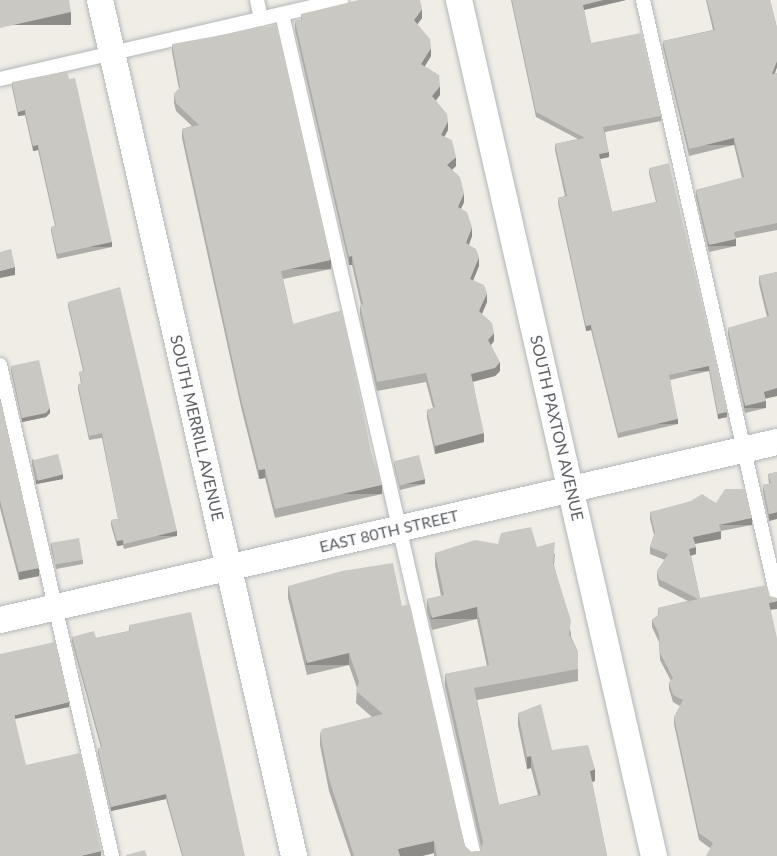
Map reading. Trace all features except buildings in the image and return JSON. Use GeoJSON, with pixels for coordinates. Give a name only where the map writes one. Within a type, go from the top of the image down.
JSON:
{"type":"FeatureCollection","features":[{"type":"Feature","properties":{"kind":"street","name":"SOUTH MERRILL AVENUE"},"geometry":{"type":"LineString","coordinates":[[100,0],[294,856]]}},
{"type":"Feature","properties":{"kind":"street","name":"SOUTH PAXTON AVENUE"},"geometry":{"type":"LineString","coordinates":[[459,0],[654,856]]}},
{"type":"Feature","properties":{"kind":"street","name":"EAST 80TH STREET"},"geometry":{"type":"LineString","coordinates":[[0,620],[777,442]]}},
{"type":"Feature","properties":{"kind":"lane"},"geometry":{"type":"LineString","coordinates":[[257,0],[261,19]]}},
{"type":"Feature","properties":{"kind":"lane"},"geometry":{"type":"LineString","coordinates":[[0,79],[341,0]]}},
{"type":"Feature","properties":{"kind":"lane"},"geometry":{"type":"LineString","coordinates":[[643,0],[777,597]]}},
{"type":"Feature","properties":{"kind":"lane"},"geometry":{"type":"LineString","coordinates":[[282,14],[474,856]]}},
{"type":"Feature","properties":{"kind":"lane"},"geometry":{"type":"LineString","coordinates":[[0,365],[112,856]]}}]}
